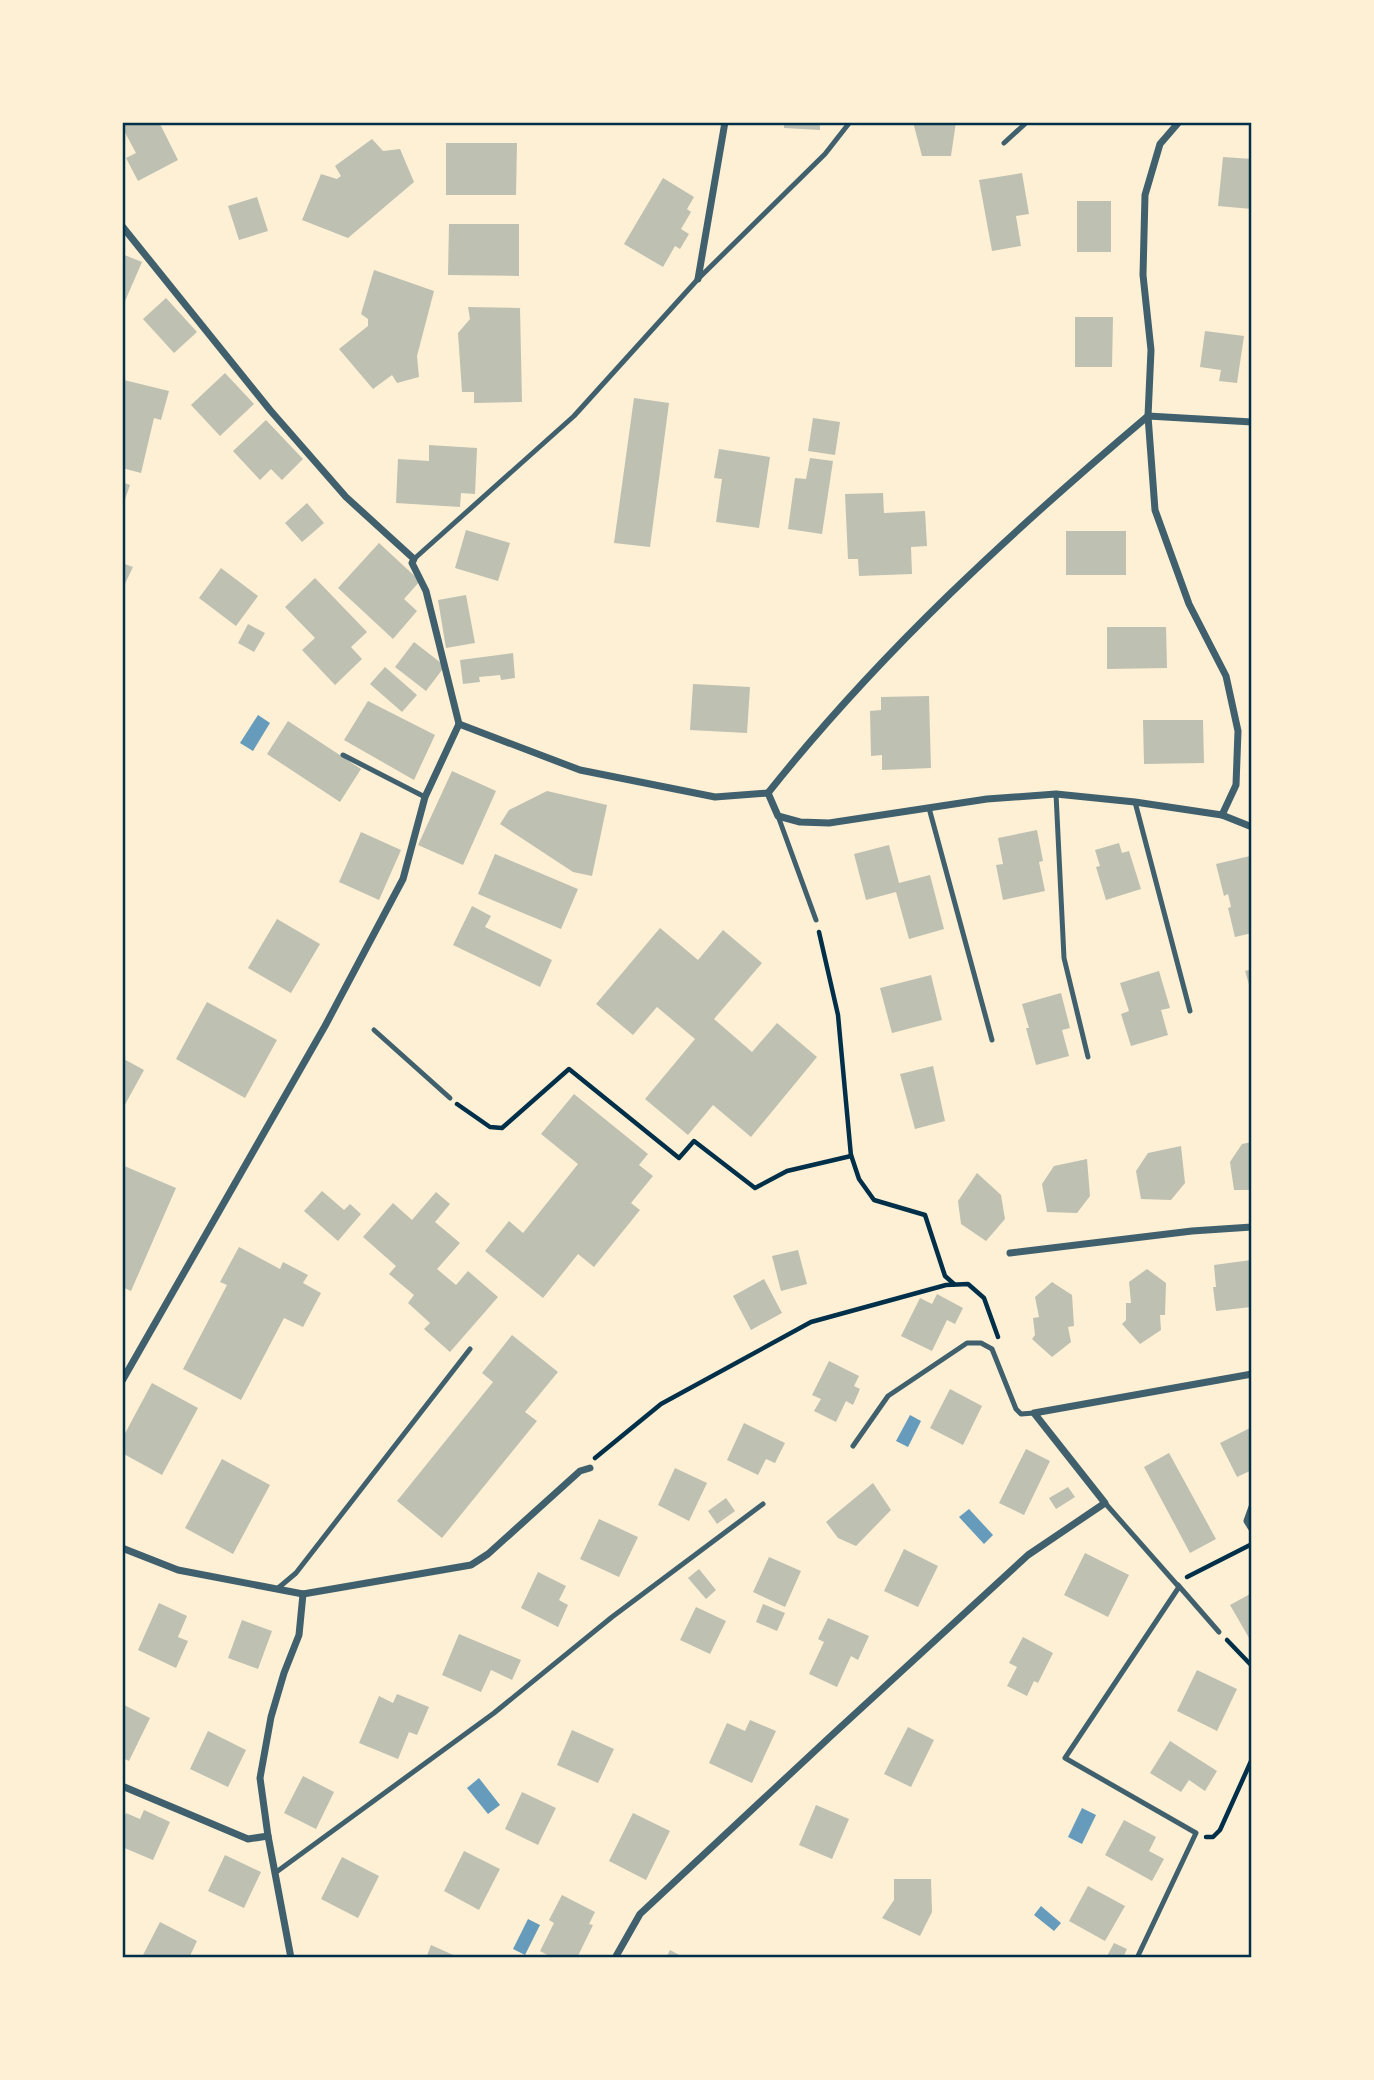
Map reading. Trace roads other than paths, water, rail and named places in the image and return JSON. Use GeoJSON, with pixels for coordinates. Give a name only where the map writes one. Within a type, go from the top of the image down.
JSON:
{"type":"FeatureCollection","features":[{"type":"Feature","properties":{"kind":"street"},"geometry":{"type":"LineString","coordinates":[[698,279],[725,122]]}},
{"type":"Feature","properties":{"kind":"street"},"geometry":{"type":"LineString","coordinates":[[1179,122],[1160,144],[1145,195],[1143,275],[1151,350],[1148,416],[1155,510],[1189,604],[1226,676],[1238,731],[1236,785],[1222,815]]}},
{"type":"Feature","properties":{"kind":"street"},"geometry":{"type":"LineString","coordinates":[[122,226],[270,410],[346,497],[414,559],[412,563],[426,591],[459,724],[425,797],[403,878],[325,1026],[122,1381]]}},
{"type":"Feature","properties":{"kind":"street"},"geometry":{"type":"LineString","coordinates":[[459,724],[580,770],[715,797],[768,793],[819,730],[888,655],[970,573],[1148,416],[1251,422]]}},
{"type":"Feature","properties":{"kind":"street"},"geometry":{"type":"LineString","coordinates":[[768,793],[778,816],[800,822],[829,823],[987,799],[1056,794],[1222,815],[1251,827]]}},
{"type":"Feature","properties":{"kind":"street"},"geometry":{"type":"LineString","coordinates":[[1010,1253],[1192,1231],[1251,1227]]}},
{"type":"Feature","properties":{"kind":"street"},"geometry":{"type":"LineString","coordinates":[[615,1958],[640,1914],[842,1726],[1028,1555],[1105,1503],[1034,1413],[1251,1374]]}},
{"type":"Feature","properties":{"kind":"street"},"geometry":{"type":"LineString","coordinates":[[122,1548],[178,1570],[303,1594],[471,1564],[488,1553],[580,1471],[590,1468]]}},
{"type":"Feature","properties":{"kind":"street"},"geometry":{"type":"LineString","coordinates":[[1251,1507],[1247,1521],[1251,1529]]}},
{"type":"Feature","properties":{"kind":"street"},"geometry":{"type":"LineString","coordinates":[[291,1958],[260,1778],[271,1717],[299,1635],[303,1594]]}},
{"type":"Feature","properties":{"kind":"street"},"geometry":{"type":"LineString","coordinates":[[122,1786],[248,1839],[268,1836]]}},
{"type":"Feature","properties":{"kind":"lane"},"geometry":{"type":"LineString","coordinates":[[414,559],[575,416],[698,279],[825,154],[850,122]]}},
{"type":"Feature","properties":{"kind":"lane"},"geometry":{"type":"LineString","coordinates":[[1004,143],[1027,122]]}},
{"type":"Feature","properties":{"kind":"lane"},"geometry":{"type":"LineString","coordinates":[[343,755],[425,797]]}},
{"type":"Feature","properties":{"kind":"lane"},"geometry":{"type":"LineString","coordinates":[[1056,794],[1064,958],[1088,1057]]}},
{"type":"Feature","properties":{"kind":"lane"},"geometry":{"type":"LineString","coordinates":[[1135,802],[1190,1011]]}},
{"type":"Feature","properties":{"kind":"lane"},"geometry":{"type":"LineString","coordinates":[[929,808],[992,1040]]}},
{"type":"Feature","properties":{"kind":"lane"},"geometry":{"type":"LineString","coordinates":[[778,816],[816,920]]}},
{"type":"Feature","properties":{"kind":"lane"},"geometry":{"type":"LineString","coordinates":[[374,1030],[450,1097]]}},
{"type":"Feature","properties":{"kind":"lane"},"geometry":{"type":"LineString","coordinates":[[853,1446],[888,1396],[967,1342],[981,1343],[992,1349],[1016,1409],[1021,1414],[1034,1413]]}},
{"type":"Feature","properties":{"kind":"lane"},"geometry":{"type":"LineString","coordinates":[[277,1589],[296,1573],[470,1349]]}},
{"type":"Feature","properties":{"kind":"lane"},"geometry":{"type":"LineString","coordinates":[[1105,1503],[1219,1632]]}},
{"type":"Feature","properties":{"kind":"lane"},"geometry":{"type":"LineString","coordinates":[[275,1873],[494,1713],[612,1617],[763,1504]]}},
{"type":"Feature","properties":{"kind":"lane"},"geometry":{"type":"LineString","coordinates":[[1138,1958],[1196,1833],[1065,1758],[1177,1584]]}},
{"type":"Feature","properties":{"kind":"water"},"geometry":{"type":"Polygon","coordinates":[[[258,715],[270,723],[253,751],[240,743],[258,715]]]}},
{"type":"Feature","properties":{"kind":"water"},"geometry":{"type":"Polygon","coordinates":[[[910,1415],[921,1421],[908,1447],[896,1441],[910,1415]]]}},
{"type":"Feature","properties":{"kind":"water"},"geometry":{"type":"Polygon","coordinates":[[[969,1509],[993,1535],[984,1544],[959,1517],[969,1509]]]}},
{"type":"Feature","properties":{"kind":"water"},"geometry":{"type":"Polygon","coordinates":[[[479,1778],[500,1805],[488,1814],[467,1788],[479,1778]]]}},
{"type":"Feature","properties":{"kind":"water"},"geometry":{"type":"Polygon","coordinates":[[[1082,1808],[1096,1815],[1082,1844],[1068,1837],[1082,1808]]]}},
{"type":"Feature","properties":{"kind":"water"},"geometry":{"type":"Polygon","coordinates":[[[1041,1906],[1061,1923],[1054,1931],[1034,1915],[1041,1906]]]}},
{"type":"Feature","properties":{"kind":"water"},"geometry":{"type":"Polygon","coordinates":[[[528,1919],[540,1925],[525,1955],[513,1949],[528,1919]]]}}]}
